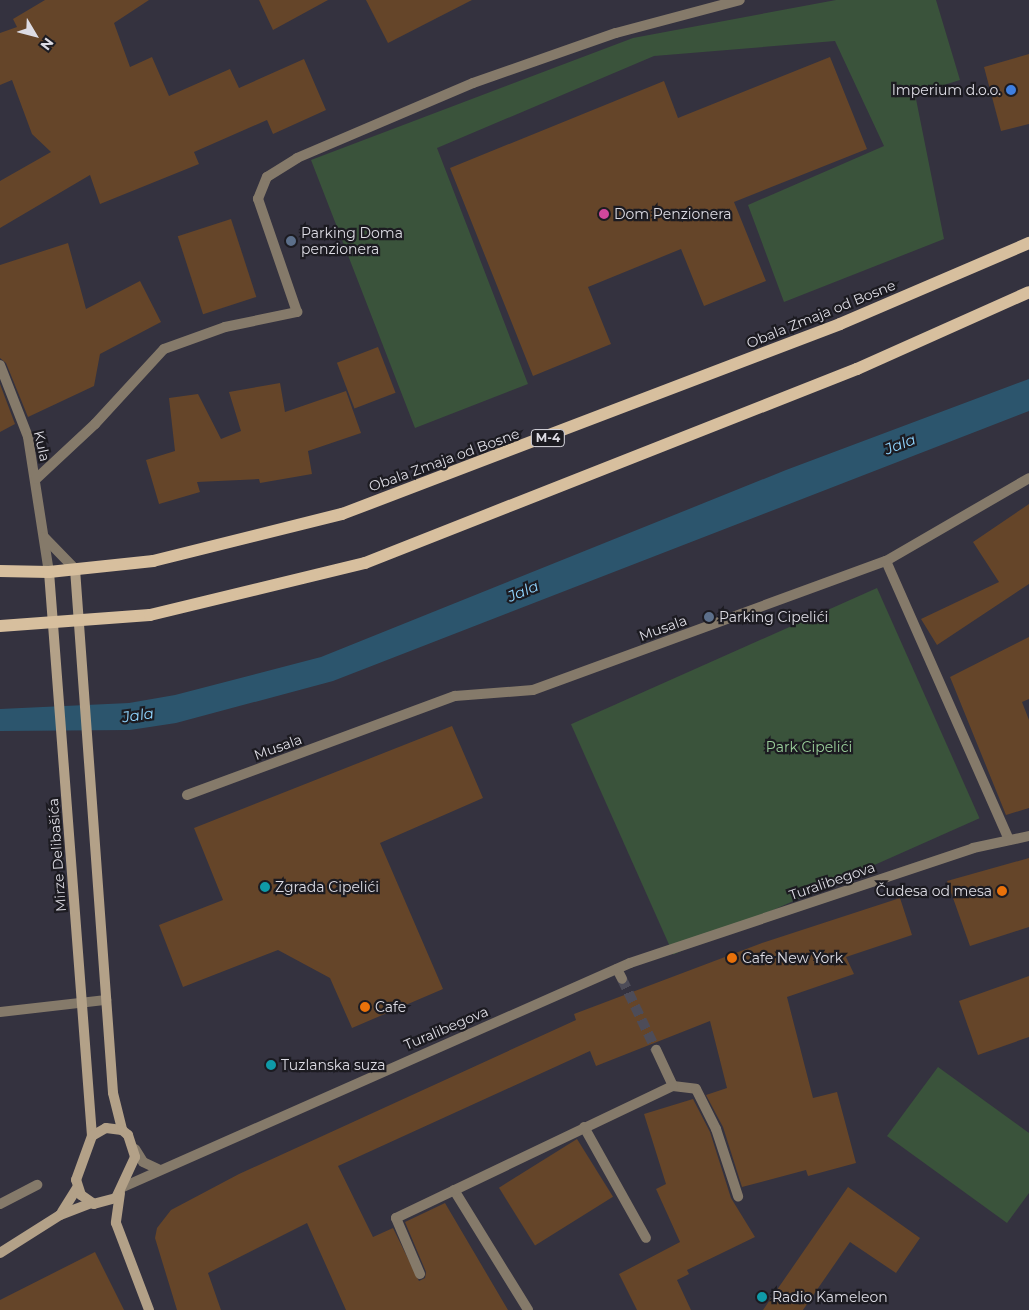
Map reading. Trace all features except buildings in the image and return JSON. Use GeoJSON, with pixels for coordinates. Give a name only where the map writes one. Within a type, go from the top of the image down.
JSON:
{"type":"FeatureCollection","features":[{"type":"Feature","properties":{"kind":"main road","name":"Obala Zmaja od Bosne"},"geometry":{"type":"LineString","coordinates":[[49,572],[152,561],[342,514],[822,332],[1029,244]]}},
{"type":"Feature","properties":{"kind":"main road"},"geometry":{"type":"LineString","coordinates":[[0,626],[53,624],[150,615],[365,563],[857,369],[1029,292]]}},
{"type":"Feature","properties":{"kind":"main road"},"geometry":{"type":"LineString","coordinates":[[75,569],[113,1093],[122,1130],[135,1148],[122,1189],[116,1223]]}},
{"type":"Feature","properties":{"kind":"main road","name":"M-4"},"geometry":{"type":"LineString","coordinates":[[0,571],[49,572]]}},
{"type":"Feature","properties":{"kind":"main road","name":"Mirze Delibašića"},"geometry":{"type":"LineString","coordinates":[[49,572],[92,1136]]}},
{"type":"Feature","properties":{"kind":"main road"},"geometry":{"type":"LineString","coordinates":[[60,1215],[77,1188],[78,1172],[92,1136],[106,1128],[122,1130]]}},
{"type":"Feature","properties":{"kind":"main road"},"geometry":{"type":"LineString","coordinates":[[77,1188],[116,1223],[149,1310]]}},
{"type":"Feature","properties":{"kind":"main road"},"geometry":{"type":"LineString","coordinates":[[0,1253],[60,1215],[93,1203],[110,1202],[122,1189]]}},
{"type":"Feature","properties":{"kind":"street"},"geometry":{"type":"LineString","coordinates":[[36,479],[95,424],[164,349],[225,328],[297,312],[258,199],[267,177],[297,158],[473,83],[616,33],[740,0]]}},
{"type":"Feature","properties":{"kind":"street","name":"Kula"},"geometry":{"type":"LineString","coordinates":[[0,365],[28,437],[49,572]]}},
{"type":"Feature","properties":{"kind":"street","name":"Musala"},"geometry":{"type":"LineString","coordinates":[[187,796],[455,696],[533,690],[886,561],[1029,478]]}},
{"type":"Feature","properties":{"kind":"street"},"geometry":{"type":"LineString","coordinates":[[44,537],[75,569]]}},
{"type":"Feature","properties":{"kind":"street"},"geometry":{"type":"LineString","coordinates":[[886,561],[1009,840]]}},
{"type":"Feature","properties":{"kind":"street","name":"Turalibegova"},"geometry":{"type":"LineString","coordinates":[[122,1189],[158,1169],[617,969],[973,848],[1029,836]]}},
{"type":"Feature","properties":{"kind":"street"},"geometry":{"type":"LineString","coordinates":[[617,969],[622,979]]}},
{"type":"Feature","properties":{"kind":"street"},"geometry":{"type":"LineString","coordinates":[[0,1012],[106,1000]]}},
{"type":"Feature","properties":{"kind":"street"},"geometry":{"type":"LineString","coordinates":[[656,1050],[673,1086]]}},
{"type":"Feature","properties":{"kind":"street"},"geometry":{"type":"LineString","coordinates":[[420,1274],[396,1218],[673,1086],[696,1089],[716,1129],[738,1196]]}},
{"type":"Feature","properties":{"kind":"street"},"geometry":{"type":"LineString","coordinates":[[584,1127],[646,1238]]}},
{"type":"Feature","properties":{"kind":"street"},"geometry":{"type":"LineString","coordinates":[[135,1148],[143,1162],[158,1169]]}},
{"type":"Feature","properties":{"kind":"street"},"geometry":{"type":"LineString","coordinates":[[0,1204],[37,1185]]}},
{"type":"Feature","properties":{"kind":"street"},"geometry":{"type":"LineString","coordinates":[[454,1190],[528,1310]]}},
{"type":"Feature","properties":{"kind":"green space"},"geometry":{"type":"Polygon","coordinates":[[[836,0],[936,0],[960,80],[915,94],[944,239],[784,302],[748,205],[884,146],[835,41],[654,56],[437,148],[528,384],[415,428],[311,160],[633,38],[836,0]]]}},
{"type":"Feature","properties":{"kind":"green space","name":"Park Cipelići"},"geometry":{"type":"Polygon","coordinates":[[[877,588],[979,818],[673,954],[571,724],[877,588]]]}},
{"type":"Feature","properties":{"kind":"green space"},"geometry":{"type":"Polygon","coordinates":[[[938,1067],[1029,1133],[1029,1193],[1007,1223],[887,1136],[938,1067]]]}},
{"type":"Feature","properties":{"kind":"water","name":"Jala"},"geometry":{"type":"Polygon","coordinates":[[[1029,379],[1029,411],[333,681],[176,723],[130,730],[0,731],[0,709],[129,703],[175,695],[321,657],[786,470],[1029,379]]]}},
{"type":"Feature","properties":{"kind":"tunnel"},"geometry":{"type":"LineString","coordinates":[[622,979],[656,1050]]}},
{"type":"Feature","properties":{"kind":"place","name":"Imperium d.o.o."},"geometry":{"type":"Point","coordinates":[1011,90]}},
{"type":"Feature","properties":{"kind":"place","name":"Dom Penzionera"},"geometry":{"type":"Point","coordinates":[604,214]}},
{"type":"Feature","properties":{"kind":"place","name":"Parking Doma penzionera"},"geometry":{"type":"Point","coordinates":[291,241]}},
{"type":"Feature","properties":{"kind":"place","name":"Parking Cipelići"},"geometry":{"type":"Point","coordinates":[709,617]}},
{"type":"Feature","properties":{"kind":"place","name":"Zgrada Cipelići"},"geometry":{"type":"Point","coordinates":[265,887]}},
{"type":"Feature","properties":{"kind":"place","name":"Čudesa od mesa"},"geometry":{"type":"Point","coordinates":[1002,891]}},
{"type":"Feature","properties":{"kind":"place","name":"Cafe New York"},"geometry":{"type":"Point","coordinates":[732,958]}},
{"type":"Feature","properties":{"kind":"place","name":"Cafe"},"geometry":{"type":"Point","coordinates":[365,1007]}},
{"type":"Feature","properties":{"kind":"place","name":"Tuzlanska suza"},"geometry":{"type":"Point","coordinates":[271,1065]}},
{"type":"Feature","properties":{"kind":"place","name":"Radio Kameleon"},"geometry":{"type":"Point","coordinates":[762,1297]}}]}
